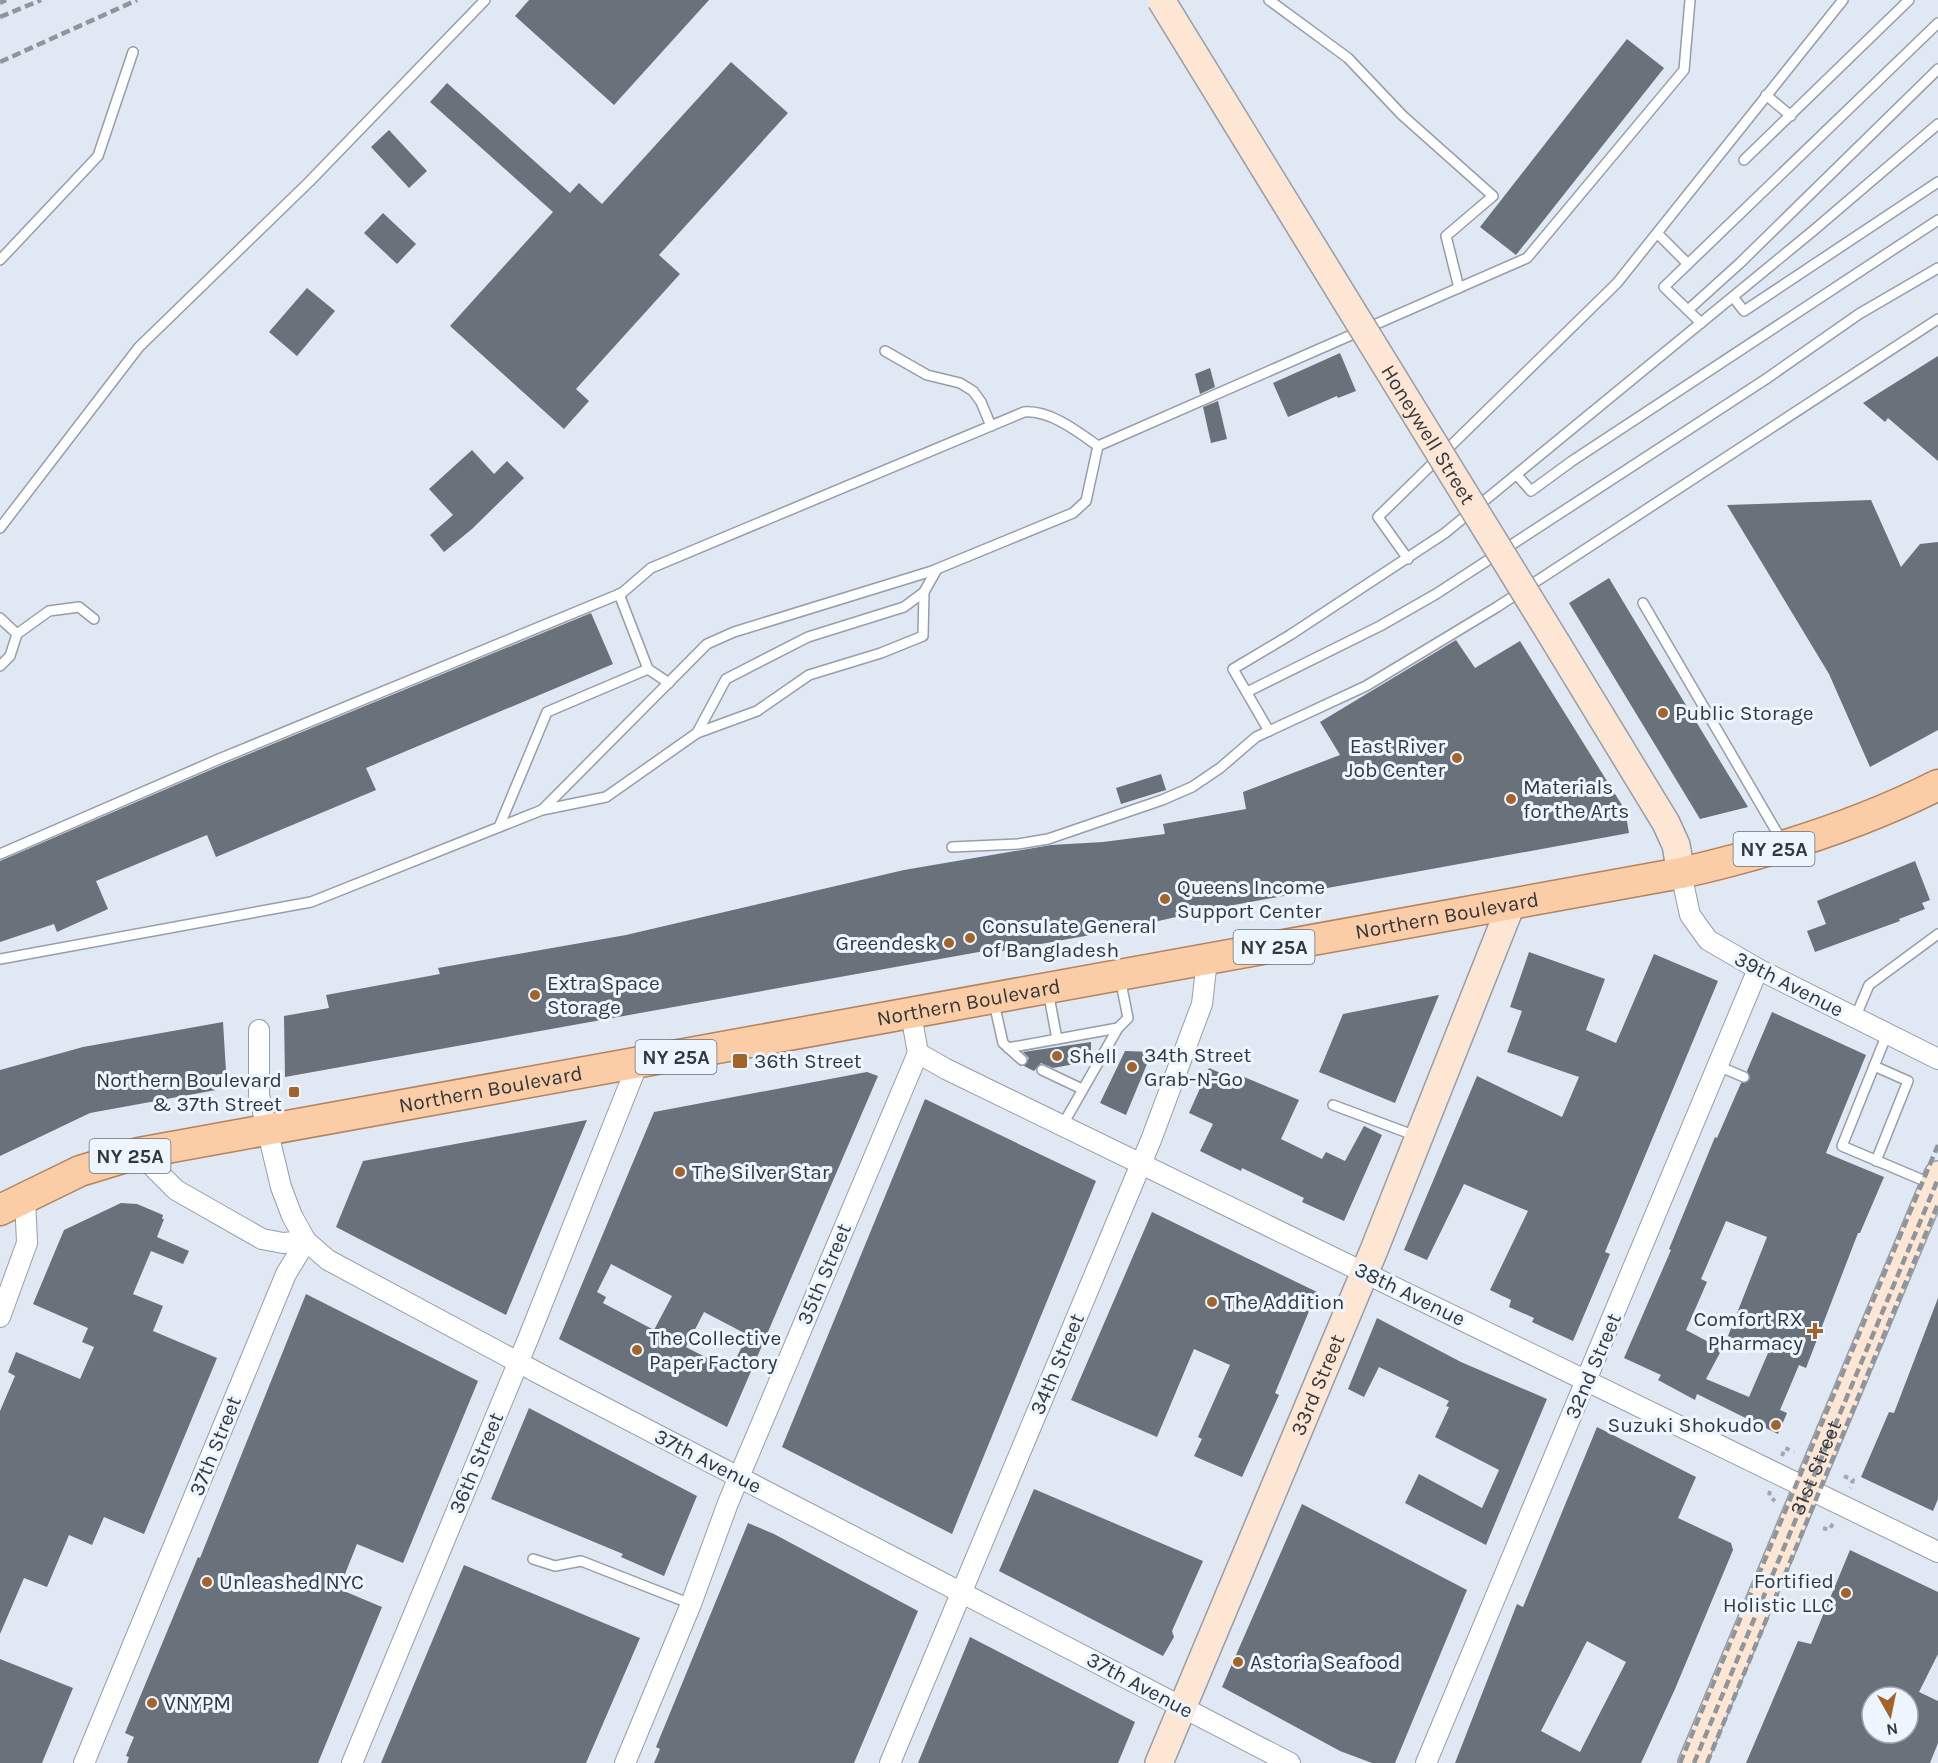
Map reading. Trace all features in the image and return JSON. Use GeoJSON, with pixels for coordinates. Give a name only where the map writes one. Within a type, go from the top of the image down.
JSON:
{"type":"FeatureCollection","features":[{"type":"Feature","properties":{"kind":"main road","name":"Honeywell Street"},"geometry":{"type":"LineString","coordinates":[[1161,0],[1666,823],[1676,845],[1682,873]]}},
{"type":"Feature","properties":{"kind":"main road","name":"Northern Boulevard"},"geometry":{"type":"LineString","coordinates":[[13,1204],[100,1164],[140,1153],[1682,873],[1785,846],[1865,818],[1938,785]]}},
{"type":"Feature","properties":{"kind":"main road","name":"33rd Street"},"geometry":{"type":"LineString","coordinates":[[1159,1763],[1365,1272],[1511,905]]}},
{"type":"Feature","properties":{"kind":"main road","name":"31st Street"},"geometry":{"type":"LineString","coordinates":[[1692,1763],[1936,1180]]}},
{"type":"Feature","properties":{"kind":"street","name":"39th Avenue"},"geometry":{"type":"LineString","coordinates":[[1682,873],[1690,915],[1701,933],[1721,949],[1938,1059]]}},
{"type":"Feature","properties":{"kind":"street","name":"34th Street"},"geometry":{"type":"LineString","coordinates":[[890,1763],[1141,1163],[1202,1004],[1208,960]]}},
{"type":"Feature","properties":{"kind":"street","name":"32nd Street"},"geometry":{"type":"LineString","coordinates":[[1426,1763],[1758,969]]}},
{"type":"Feature","properties":{"kind":"street"},"geometry":{"type":"LineString","coordinates":[[911,1014],[918,1053]]}},
{"type":"Feature","properties":{"kind":"street"},"geometry":{"type":"LineString","coordinates":[[140,1153],[176,1190],[262,1239],[283,1243],[306,1241],[285,1198],[260,1095],[259,1030]]}},
{"type":"Feature","properties":{"kind":"street","name":"38th Avenue"},"geometry":{"type":"LineString","coordinates":[[918,1053],[1062,1126],[1938,1552]]}},
{"type":"Feature","properties":{"kind":"street","name":"35th Street"},"geometry":{"type":"LineString","coordinates":[[625,1763],[691,1604],[739,1477],[918,1053]]}},
{"type":"Feature","properties":{"kind":"street","name":"36th Street"},"geometry":{"type":"LineString","coordinates":[[352,1763],[639,1063]]}},
{"type":"Feature","properties":{"kind":"street"},"geometry":{"type":"LineString","coordinates":[[0,1317],[27,1244],[13,1204]]}},
{"type":"Feature","properties":{"kind":"street","name":"37th Avenue"},"geometry":{"type":"LineString","coordinates":[[306,1241],[339,1268],[1290,1763]]}},
{"type":"Feature","properties":{"kind":"street","name":"37th Street"},"geometry":{"type":"LineString","coordinates":[[84,1763],[286,1274],[306,1241]]}},
{"type":"Feature","properties":{"kind":"lane"},"geometry":{"type":"LineString","coordinates":[[0,528],[139,347],[309,182],[484,0]]}},
{"type":"Feature","properties":{"kind":"lane"},"geometry":{"type":"LineString","coordinates":[[1269,0],[1348,58],[1402,115],[1493,196],[1446,236],[1459,288]]}},
{"type":"Feature","properties":{"kind":"lane"},"geometry":{"type":"LineString","coordinates":[[1098,446],[1527,258],[1684,70],[1690,0]]}},
{"type":"Feature","properties":{"kind":"lane"},"geometry":{"type":"LineString","coordinates":[[1408,559],[1392,533],[1377,517],[1603,297],[1658,234],[1843,0]]}},
{"type":"Feature","properties":{"kind":"lane"},"geometry":{"type":"LineString","coordinates":[[1744,160],[1909,0]]}},
{"type":"Feature","properties":{"kind":"lane"},"geometry":{"type":"LineString","coordinates":[[1701,323],[1664,287],[1938,23]]}},
{"type":"Feature","properties":{"kind":"lane"},"geometry":{"type":"LineString","coordinates":[[0,260],[98,156],[133,52]]}},
{"type":"Feature","properties":{"kind":"lane"},"geometry":{"type":"LineString","coordinates":[[1688,310],[1740,264],[1938,69]]}},
{"type":"Feature","properties":{"kind":"lane"},"geometry":{"type":"LineString","coordinates":[[1766,95],[1791,116]]}},
{"type":"Feature","properties":{"kind":"lane"},"geometry":{"type":"LineString","coordinates":[[1269,731],[1233,669],[1408,559],[1517,475],[1938,124]]}},
{"type":"Feature","properties":{"kind":"lane"},"geometry":{"type":"LineString","coordinates":[[1733,297],[1744,311],[1938,182]]}},
{"type":"Feature","properties":{"kind":"lane"},"geometry":{"type":"LineString","coordinates":[[1517,475],[1531,491],[1938,220]]}},
{"type":"Feature","properties":{"kind":"lane"},"geometry":{"type":"LineString","coordinates":[[1658,234],[1688,264]]}},
{"type":"Feature","properties":{"kind":"lane"},"geometry":{"type":"LineString","coordinates":[[1247,692],[1380,626],[1436,594],[1766,380],[1859,314],[1938,268]]}},
{"type":"Feature","properties":{"kind":"lane"},"geometry":{"type":"LineString","coordinates":[[952,847],[1035,842],[1162,800],[1205,780],[1256,737],[1366,686],[1497,607],[1938,319]]}},
{"type":"Feature","properties":{"kind":"lane"},"geometry":{"type":"LineString","coordinates":[[885,351],[927,375],[960,383],[973,390],[991,426]]}},
{"type":"Feature","properties":{"kind":"lane"},"geometry":{"type":"LineString","coordinates":[[0,854],[229,755],[619,594],[651,568],[1024,412],[1037,411],[1072,429],[1098,446]]}},
{"type":"Feature","properties":{"kind":"lane"},"geometry":{"type":"LineString","coordinates":[[542,810],[707,644],[734,632],[937,569],[1077,511],[1086,501],[1098,446]]}},
{"type":"Feature","properties":{"kind":"lane"},"geometry":{"type":"LineString","coordinates":[[697,733],[726,679],[808,637],[904,607],[924,592],[937,569]]}},
{"type":"Feature","properties":{"kind":"lane"},"geometry":{"type":"LineString","coordinates":[[0,959],[311,902],[542,810],[606,797],[697,733],[757,711],[809,675],[881,653],[923,636],[924,592]]}},
{"type":"Feature","properties":{"kind":"lane"},"geometry":{"type":"LineString","coordinates":[[619,594],[648,669],[669,683]]}},
{"type":"Feature","properties":{"kind":"lane"},"geometry":{"type":"LineString","coordinates":[[1643,603],[1785,846]]}},
{"type":"Feature","properties":{"kind":"lane"},"geometry":{"type":"LineString","coordinates":[[0,666],[10,656],[17,634],[49,611],[79,607],[94,619]]}},
{"type":"Feature","properties":{"kind":"lane"},"geometry":{"type":"LineString","coordinates":[[0,618],[17,634]]}},
{"type":"Feature","properties":{"kind":"lane"},"geometry":{"type":"LineString","coordinates":[[499,827],[546,712],[648,669]]}},
{"type":"Feature","properties":{"kind":"lane"},"geometry":{"type":"LineString","coordinates":[[1855,1018],[1869,985],[1938,934]]}},
{"type":"Feature","properties":{"kind":"lane"},"geometry":{"type":"LineString","coordinates":[[1062,1126],[1118,1028],[1128,1018],[1120,976]]}},
{"type":"Feature","properties":{"kind":"lane"},"geometry":{"type":"LineString","coordinates":[[1047,989],[1058,1039]]}},
{"type":"Feature","properties":{"kind":"lane"},"geometry":{"type":"LineString","coordinates":[[993,999],[1003,1043],[1022,1060]]}},
{"type":"Feature","properties":{"kind":"lane"},"geometry":{"type":"LineString","coordinates":[[1008,1048],[1118,1028]]}},
{"type":"Feature","properties":{"kind":"lane"},"geometry":{"type":"LineString","coordinates":[[1887,1034],[1842,1146],[1876,1161],[1936,1180]]}},
{"type":"Feature","properties":{"kind":"lane"},"geometry":{"type":"LineString","coordinates":[[1718,1065],[1744,1077]]}},
{"type":"Feature","properties":{"kind":"lane"},"geometry":{"type":"LineString","coordinates":[[1874,1066],[1908,1081],[1876,1161]]}},
{"type":"Feature","properties":{"kind":"lane"},"geometry":{"type":"LineString","coordinates":[[1042,1070],[1082,1089]]}},
{"type":"Feature","properties":{"kind":"lane"},"geometry":{"type":"LineString","coordinates":[[1333,1105],[1419,1137]]}},
{"type":"Feature","properties":{"kind":"lane"},"geometry":{"type":"LineString","coordinates":[[533,1559],[555,1566],[580,1561],[691,1604]]}},
{"type":"Feature","properties":{"kind":"path"},"geometry":{"type":"LineString","coordinates":[[1782,1457],[1785,1448],[1794,1452]]}},
{"type":"Feature","properties":{"kind":"path"},"geometry":{"type":"LineString","coordinates":[[1844,1476],[1853,1480],[1849,1489]]}},
{"type":"Feature","properties":{"kind":"path"},"geometry":{"type":"LineString","coordinates":[[1770,1491],[1769,1496],[1775,1501]]}},
{"type":"Feature","properties":{"kind":"path"},"geometry":{"type":"LineString","coordinates":[[1823,1528],[1829,1530],[1834,1521]]}},
{"type":"Feature","properties":{"kind":"building"},"geometry":{"type":"Polygon","coordinates":[[[529,0],[709,0],[614,105],[515,16],[529,0]]]}},
{"type":"Feature","properties":{"kind":"building"},"geometry":{"type":"Polygon","coordinates":[[[1627,39],[1664,68],[1516,255],[1480,227],[1627,39]]]}},
{"type":"Feature","properties":{"kind":"building"},"geometry":{"type":"Polygon","coordinates":[[[731,62],[788,113],[659,255],[680,274],[576,389],[589,401],[564,429],[450,326],[553,212],[430,102],[447,83],[570,193],[579,183],[602,204],[731,62]]]}},
{"type":"Feature","properties":{"kind":"building"},"geometry":{"type":"Polygon","coordinates":[[[389,130],[427,171],[409,188],[371,147],[389,130]]]}},
{"type":"Feature","properties":{"kind":"building"},"geometry":{"type":"Polygon","coordinates":[[[383,213],[416,244],[397,264],[364,233],[383,213]]]}},
{"type":"Feature","properties":{"kind":"building"},"geometry":{"type":"Polygon","coordinates":[[[307,288],[335,311],[297,356],[269,332],[307,288]]]}},
{"type":"Feature","properties":{"kind":"building"},"geometry":{"type":"Polygon","coordinates":[[[1340,353],[1356,391],[1338,398],[1337,396],[1288,417],[1273,383],[1340,353]]]}},
{"type":"Feature","properties":{"kind":"building"},"geometry":{"type":"Polygon","coordinates":[[[1938,356],[1938,461],[1888,418],[1885,422],[1863,403],[1938,356]]]}},
{"type":"Feature","properties":{"kind":"building"},"geometry":{"type":"Polygon","coordinates":[[[1210,368],[1215,387],[1200,394],[1195,374],[1210,368]]]}},
{"type":"Feature","properties":{"kind":"building"},"geometry":{"type":"Polygon","coordinates":[[[1218,401],[1227,439],[1211,443],[1203,407],[1218,401]]]}},
{"type":"Feature","properties":{"kind":"building"},"geometry":{"type":"Polygon","coordinates":[[[472,450],[494,474],[507,461],[524,478],[472,529],[444,552],[430,535],[453,515],[429,489],[472,450]]]}},
{"type":"Feature","properties":{"kind":"building"},"geometry":{"type":"Polygon","coordinates":[[[1871,500],[1901,567],[1920,544],[1938,542],[1938,730],[1870,767],[1829,674],[1727,505],[1871,500]]]}},
{"type":"Feature","properties":{"kind":"building","name":"Public Storage"},"geometry":{"type":"Polygon","coordinates":[[[1609,578],[1748,807],[1700,819],[1569,603],[1609,578]]]}},
{"type":"Feature","properties":{"kind":"building"},"geometry":{"type":"Polygon","coordinates":[[[591,613],[613,664],[366,768],[376,790],[216,857],[207,835],[96,881],[108,909],[57,932],[54,924],[0,942],[0,861],[222,765],[591,613]]]}},
{"type":"Feature","properties":{"kind":"building"},"geometry":{"type":"Polygon","coordinates":[[[1456,640],[1475,668],[1520,641],[1625,810],[1629,833],[1212,909],[1118,930],[1002,951],[1001,948],[285,1077],[284,1016],[329,1008],[326,995],[440,974],[438,968],[626,935],[904,870],[1051,845],[1103,842],[1165,834],[1163,824],[1246,809],[1243,792],[1340,755],[1320,722],[1456,640]]]}},
{"type":"Feature","properties":{"kind":"building"},"geometry":{"type":"Polygon","coordinates":[[[1161,774],[1166,790],[1121,804],[1116,788],[1161,774]]]}},
{"type":"Feature","properties":{"kind":"building"},"geometry":{"type":"Polygon","coordinates":[[[1915,861],[1930,900],[1922,903],[1925,909],[1899,919],[1900,921],[1815,952],[1807,931],[1826,924],[1817,901],[1915,861]]]}},
{"type":"Feature","properties":{"kind":"building"},"geometry":{"type":"Polygon","coordinates":[[[1529,952],[1605,979],[1586,1030],[1616,1043],[1654,954],[1718,981],[1605,1252],[1610,1254],[1573,1341],[1532,1322],[1534,1318],[1509,1307],[1511,1300],[1490,1290],[1528,1211],[1464,1184],[1427,1260],[1404,1250],[1477,1076],[1562,1117],[1579,1077],[1507,1052],[1522,1011],[1510,1007],[1529,952]]]}},
{"type":"Feature","properties":{"kind":"building"},"geometry":{"type":"Polygon","coordinates":[[[1439,995],[1395,1103],[1319,1072],[1343,1014],[1439,995]]]}},
{"type":"Feature","properties":{"kind":"building"},"geometry":{"type":"Polygon","coordinates":[[[1772,1012],[1866,1055],[1826,1153],[1884,1177],[1860,1233],[1858,1233],[1806,1368],[1799,1365],[1780,1410],[1787,1413],[1778,1434],[1697,1394],[1695,1400],[1658,1380],[1661,1375],[1624,1358],[1671,1250],[1669,1249],[1715,1137],[1717,1138],[1741,1083],[1750,1079],[1747,1071],[1772,1012]],[[1726,1221],[1701,1279],[1707,1282],[1686,1330],[1722,1349],[1706,1379],[1749,1397],[1768,1353],[1728,1336],[1767,1237],[1726,1221]]]}},
{"type":"Feature","properties":{"kind":"building"},"geometry":{"type":"Polygon","coordinates":[[[223,1022],[227,1088],[90,1113],[0,1156],[0,1070],[83,1047],[223,1022]]]}},
{"type":"Feature","properties":{"kind":"building","name":"Shell"},"geometry":{"type":"Polygon","coordinates":[[[1091,1042],[1091,1061],[1053,1068],[1041,1063],[1034,1071],[1024,1066],[1029,1058],[1023,1052],[1091,1042]]]}},
{"type":"Feature","properties":{"kind":"building"},"geometry":{"type":"Polygon","coordinates":[[[1125,1051],[1152,1052],[1126,1115],[1100,1103],[1125,1051]]]}},
{"type":"Feature","properties":{"kind":"building"},"geometry":{"type":"Polygon","coordinates":[[[1209,1068],[1234,1079],[1237,1074],[1299,1100],[1281,1139],[1322,1159],[1326,1152],[1345,1161],[1364,1126],[1382,1135],[1344,1221],[1302,1202],[1304,1198],[1242,1168],[1241,1171],[1200,1151],[1213,1124],[1189,1113],[1209,1068]]]}},
{"type":"Feature","properties":{"kind":"building"},"geometry":{"type":"Polygon","coordinates":[[[867,1072],[878,1076],[727,1427],[559,1339],[654,1112],[867,1072]],[[611,1264],[597,1292],[606,1297],[603,1303],[654,1330],[672,1296],[611,1264]],[[704,1312],[686,1347],[730,1370],[748,1335],[704,1312]]]}},
{"type":"Feature","properties":{"kind":"building"},"geometry":{"type":"Polygon","coordinates":[[[925,1099],[1096,1181],[952,1534],[782,1447],[925,1099]]]}},
{"type":"Feature","properties":{"kind":"building"},"geometry":{"type":"Polygon","coordinates":[[[587,1120],[506,1315],[336,1227],[363,1161],[587,1120]]]}},
{"type":"Feature","properties":{"kind":"building"},"geometry":{"type":"Polygon","coordinates":[[[121,1203],[137,1204],[163,1215],[162,1219],[164,1219],[157,1237],[189,1251],[183,1264],[151,1251],[133,1294],[163,1306],[153,1331],[217,1358],[144,1534],[104,1517],[92,1545],[69,1535],[47,1587],[24,1578],[0,1634],[0,1411],[15,1376],[8,1372],[16,1352],[80,1379],[94,1347],[82,1342],[88,1328],[33,1304],[64,1230],[121,1203]]]}},
{"type":"Feature","properties":{"kind":"building"},"geometry":{"type":"Polygon","coordinates":[[[1152,1212],[1317,1292],[1275,1393],[1279,1395],[1242,1477],[1194,1456],[1202,1439],[1198,1437],[1230,1365],[1194,1349],[1157,1437],[1071,1400],[1152,1212]]]}},
{"type":"Feature","properties":{"kind":"building"},"geometry":{"type":"Polygon","coordinates":[[[306,1294],[478,1381],[403,1563],[357,1544],[339,1589],[382,1607],[318,1763],[127,1763],[129,1757],[126,1756],[134,1737],[125,1733],[198,1557],[200,1558],[306,1294]]]}},
{"type":"Feature","properties":{"kind":"building"},"geometry":{"type":"Polygon","coordinates":[[[1938,1298],[1938,1499],[1933,1511],[1861,1477],[1889,1412],[1894,1413],[1938,1298]]]}},
{"type":"Feature","properties":{"kind":"building"},"geometry":{"type":"Polygon","coordinates":[[[1377,1318],[1461,1362],[1547,1399],[1486,1545],[1405,1503],[1419,1474],[1482,1508],[1499,1470],[1435,1437],[1449,1407],[1446,1406],[1449,1401],[1379,1367],[1364,1397],[1348,1389],[1377,1318]]]}},
{"type":"Feature","properties":{"kind":"building"},"geometry":{"type":"Polygon","coordinates":[[[529,1408],[697,1496],[664,1576],[621,1557],[623,1554],[491,1499],[529,1408]]]}},
{"type":"Feature","properties":{"kind":"building"},"geometry":{"type":"Polygon","coordinates":[[[1597,1427],[1696,1477],[1678,1518],[1731,1543],[1733,1550],[1675,1689],[1641,1763],[1455,1763],[1517,1604],[1523,1607],[1597,1427]],[[1587,1641],[1541,1731],[1580,1752],[1626,1662],[1587,1641]]]}},
{"type":"Feature","properties":{"kind":"building"},"geometry":{"type":"Polygon","coordinates":[[[1034,1489],[1203,1561],[1172,1631],[1174,1637],[1163,1656],[999,1571],[1034,1489]]]}},
{"type":"Feature","properties":{"kind":"building"},"geometry":{"type":"Polygon","coordinates":[[[1302,1504],[1467,1590],[1395,1763],[1372,1763],[1340,1751],[1222,1687],[1302,1504]]]}},
{"type":"Feature","properties":{"kind":"building"},"geometry":{"type":"Polygon","coordinates":[[[748,1523],[774,1534],[918,1611],[854,1763],[654,1763],[660,1749],[656,1747],[748,1523]]]}},
{"type":"Feature","properties":{"kind":"building"},"geometry":{"type":"Polygon","coordinates":[[[1850,1550],[1938,1592],[1938,1654],[1920,1690],[1920,1685],[1860,1685],[1860,1745],[1920,1745],[1920,1692],[1938,1701],[1938,1743],[1930,1763],[1746,1763],[1798,1641],[1811,1644],[1850,1550]]]}},
{"type":"Feature","properties":{"kind":"building"},"geometry":{"type":"Polygon","coordinates":[[[464,1565],[640,1638],[586,1763],[381,1763],[464,1565]]]}},
{"type":"Feature","properties":{"kind":"building"},"geometry":{"type":"Polygon","coordinates":[[[970,1637],[1135,1722],[1118,1763],[918,1763],[970,1637]]]}},
{"type":"Feature","properties":{"kind":"building"},"geometry":{"type":"Polygon","coordinates":[[[0,1659],[73,1688],[42,1763],[0,1763],[0,1659]]]}},
{"type":"Feature","properties":{"kind":"railway"},"geometry":{"type":"LineString","coordinates":[[0,3],[6,0]]}},
{"type":"Feature","properties":{"kind":"railway"},"geometry":{"type":"LineString","coordinates":[[0,17],[41,0]]}},
{"type":"Feature","properties":{"kind":"railway"},"geometry":{"type":"LineString","coordinates":[[0,62],[137,0]]}},
{"type":"Feature","properties":{"kind":"railway"},"geometry":{"type":"LineString","coordinates":[[1680,1763],[1938,1145]]}},
{"type":"Feature","properties":{"kind":"railway"},"geometry":{"type":"LineString","coordinates":[[1694,1763],[1938,1179]]}},
{"type":"Feature","properties":{"kind":"railway"},"geometry":{"type":"LineString","coordinates":[[1707,1763],[1938,1204]]}},
{"type":"Feature","properties":{"kind":"place","name":"Public Storage"},"geometry":{"type":"Point","coordinates":[1663,713]}},
{"type":"Feature","properties":{"kind":"place","name":"East River Job Center"},"geometry":{"type":"Point","coordinates":[1457,758]}},
{"type":"Feature","properties":{"kind":"place","name":"Materials for the Arts"},"geometry":{"type":"Point","coordinates":[1511,799]}},
{"type":"Feature","properties":{"kind":"place","name":"Queens Income Support Center"},"geometry":{"type":"Point","coordinates":[1165,899]}},
{"type":"Feature","properties":{"kind":"place","name":"Consulate General of Bangladesh"},"geometry":{"type":"Point","coordinates":[970,938]}},
{"type":"Feature","properties":{"kind":"place","name":"Greendesk"},"geometry":{"type":"Point","coordinates":[949,943]}},
{"type":"Feature","properties":{"kind":"place","name":"Extra Space Storage"},"geometry":{"type":"Point","coordinates":[535,995]}},
{"type":"Feature","properties":{"kind":"place","name":"Shell"},"geometry":{"type":"Point","coordinates":[1057,1056]}},
{"type":"Feature","properties":{"kind":"place","name":"36th Street"},"geometry":{"type":"Point","coordinates":[740,1061]}},
{"type":"Feature","properties":{"kind":"place","name":"34th Street Grab-N-Go"},"geometry":{"type":"Point","coordinates":[1132,1067]}},
{"type":"Feature","properties":{"kind":"place","name":"Northern Boulevard & 37th Street"},"geometry":{"type":"Point","coordinates":[294,1092]}},
{"type":"Feature","properties":{"kind":"place","name":"The Silver Star"},"geometry":{"type":"Point","coordinates":[680,1172]}},
{"type":"Feature","properties":{"kind":"place","name":"The Addition"},"geometry":{"type":"Point","coordinates":[1212,1302]}},
{"type":"Feature","properties":{"kind":"place","name":"Comfort RX Pharmacy"},"geometry":{"type":"Point","coordinates":[1815,1331]}},
{"type":"Feature","properties":{"kind":"place","name":"The Collective Paper Factory"},"geometry":{"type":"Point","coordinates":[637,1350]}},
{"type":"Feature","properties":{"kind":"place","name":"Suzuki Shokudo"},"geometry":{"type":"Point","coordinates":[1776,1425]}},
{"type":"Feature","properties":{"kind":"place","name":"Unleashed NYC"},"geometry":{"type":"Point","coordinates":[207,1582]}},
{"type":"Feature","properties":{"kind":"place","name":"Fortified Holistic LLC"},"geometry":{"type":"Point","coordinates":[1846,1593]}},
{"type":"Feature","properties":{"kind":"place","name":"Astoria Seafood"},"geometry":{"type":"Point","coordinates":[1238,1662]}},
{"type":"Feature","properties":{"kind":"place","name":"VNYPM"},"geometry":{"type":"Point","coordinates":[152,1703]}}]}
